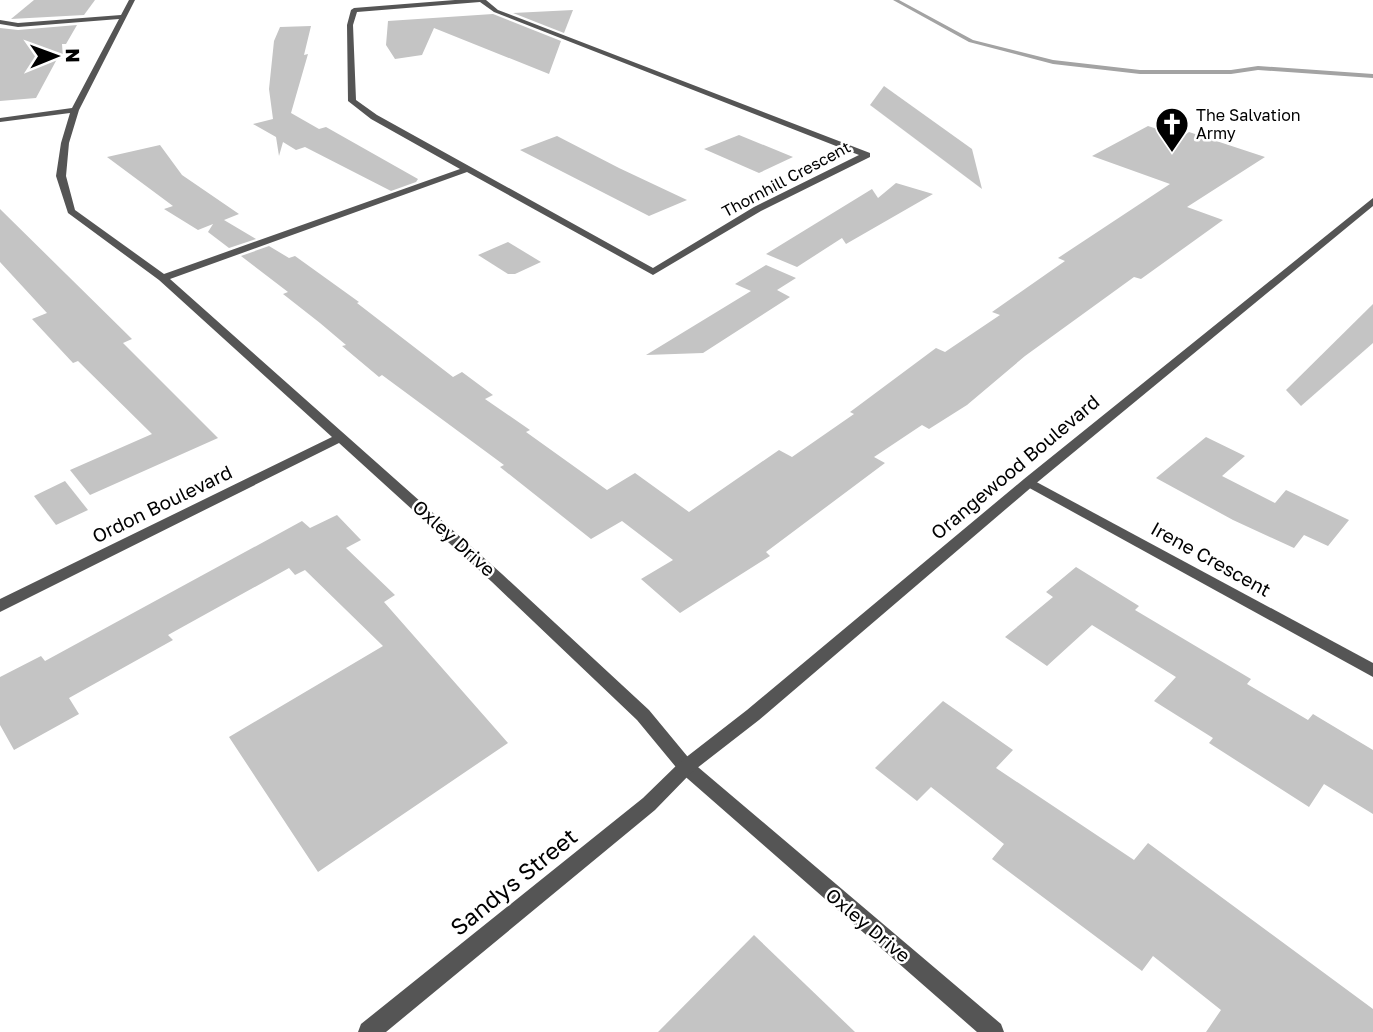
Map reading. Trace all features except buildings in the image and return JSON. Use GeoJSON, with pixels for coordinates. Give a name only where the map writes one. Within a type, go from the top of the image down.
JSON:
{"type":"FeatureCollection","features":[{"type":"Feature","properties":{"kind":"street","name":"Oxley Drive"},"geometry":{"type":"LineString","coordinates":[[132,0],[75,110],[65,143],[61,176],[71,211],[163,278],[497,578],[643,715],[686,767],[993,1032]]}},
{"type":"Feature","properties":{"kind":"street","name":"Thornhill Crescent"},"geometry":{"type":"LineString","coordinates":[[481,0],[496,11],[867,155],[837,167],[653,272],[468,169],[360,109],[352,101],[350,25],[354,10],[481,0]]}},
{"type":"Feature","properties":{"kind":"street"},"geometry":{"type":"LineString","coordinates":[[0,22],[18,25],[124,17]]}},
{"type":"Feature","properties":{"kind":"street"},"geometry":{"type":"LineString","coordinates":[[0,120],[75,110]]}},
{"type":"Feature","properties":{"kind":"street"},"geometry":{"type":"LineString","coordinates":[[163,278],[468,169]]}},
{"type":"Feature","properties":{"kind":"street","name":"Orangewood Boulevard"},"geometry":{"type":"LineString","coordinates":[[686,767],[1373,201]]}},
{"type":"Feature","properties":{"kind":"street","name":"Ordon Boulevard"},"geometry":{"type":"LineString","coordinates":[[0,606],[341,437]]}},
{"type":"Feature","properties":{"kind":"street","name":"Irene Crescent"},"geometry":{"type":"LineString","coordinates":[[1029,482],[1373,671]]}},
{"type":"Feature","properties":{"kind":"street","name":"Sandys Street"},"geometry":{"type":"LineString","coordinates":[[369,1032],[649,804],[686,767]]}},
{"type":"Feature","properties":{"kind":"waterway"},"geometry":{"type":"LineString","coordinates":[[895,0],[971,41],[1053,62],[1140,72],[1231,72],[1258,68],[1373,76]]}},
{"type":"Feature","properties":{"kind":"place","name":"The Salvation Army"},"geometry":{"type":"Point","coordinates":[1172,154]}}]}
